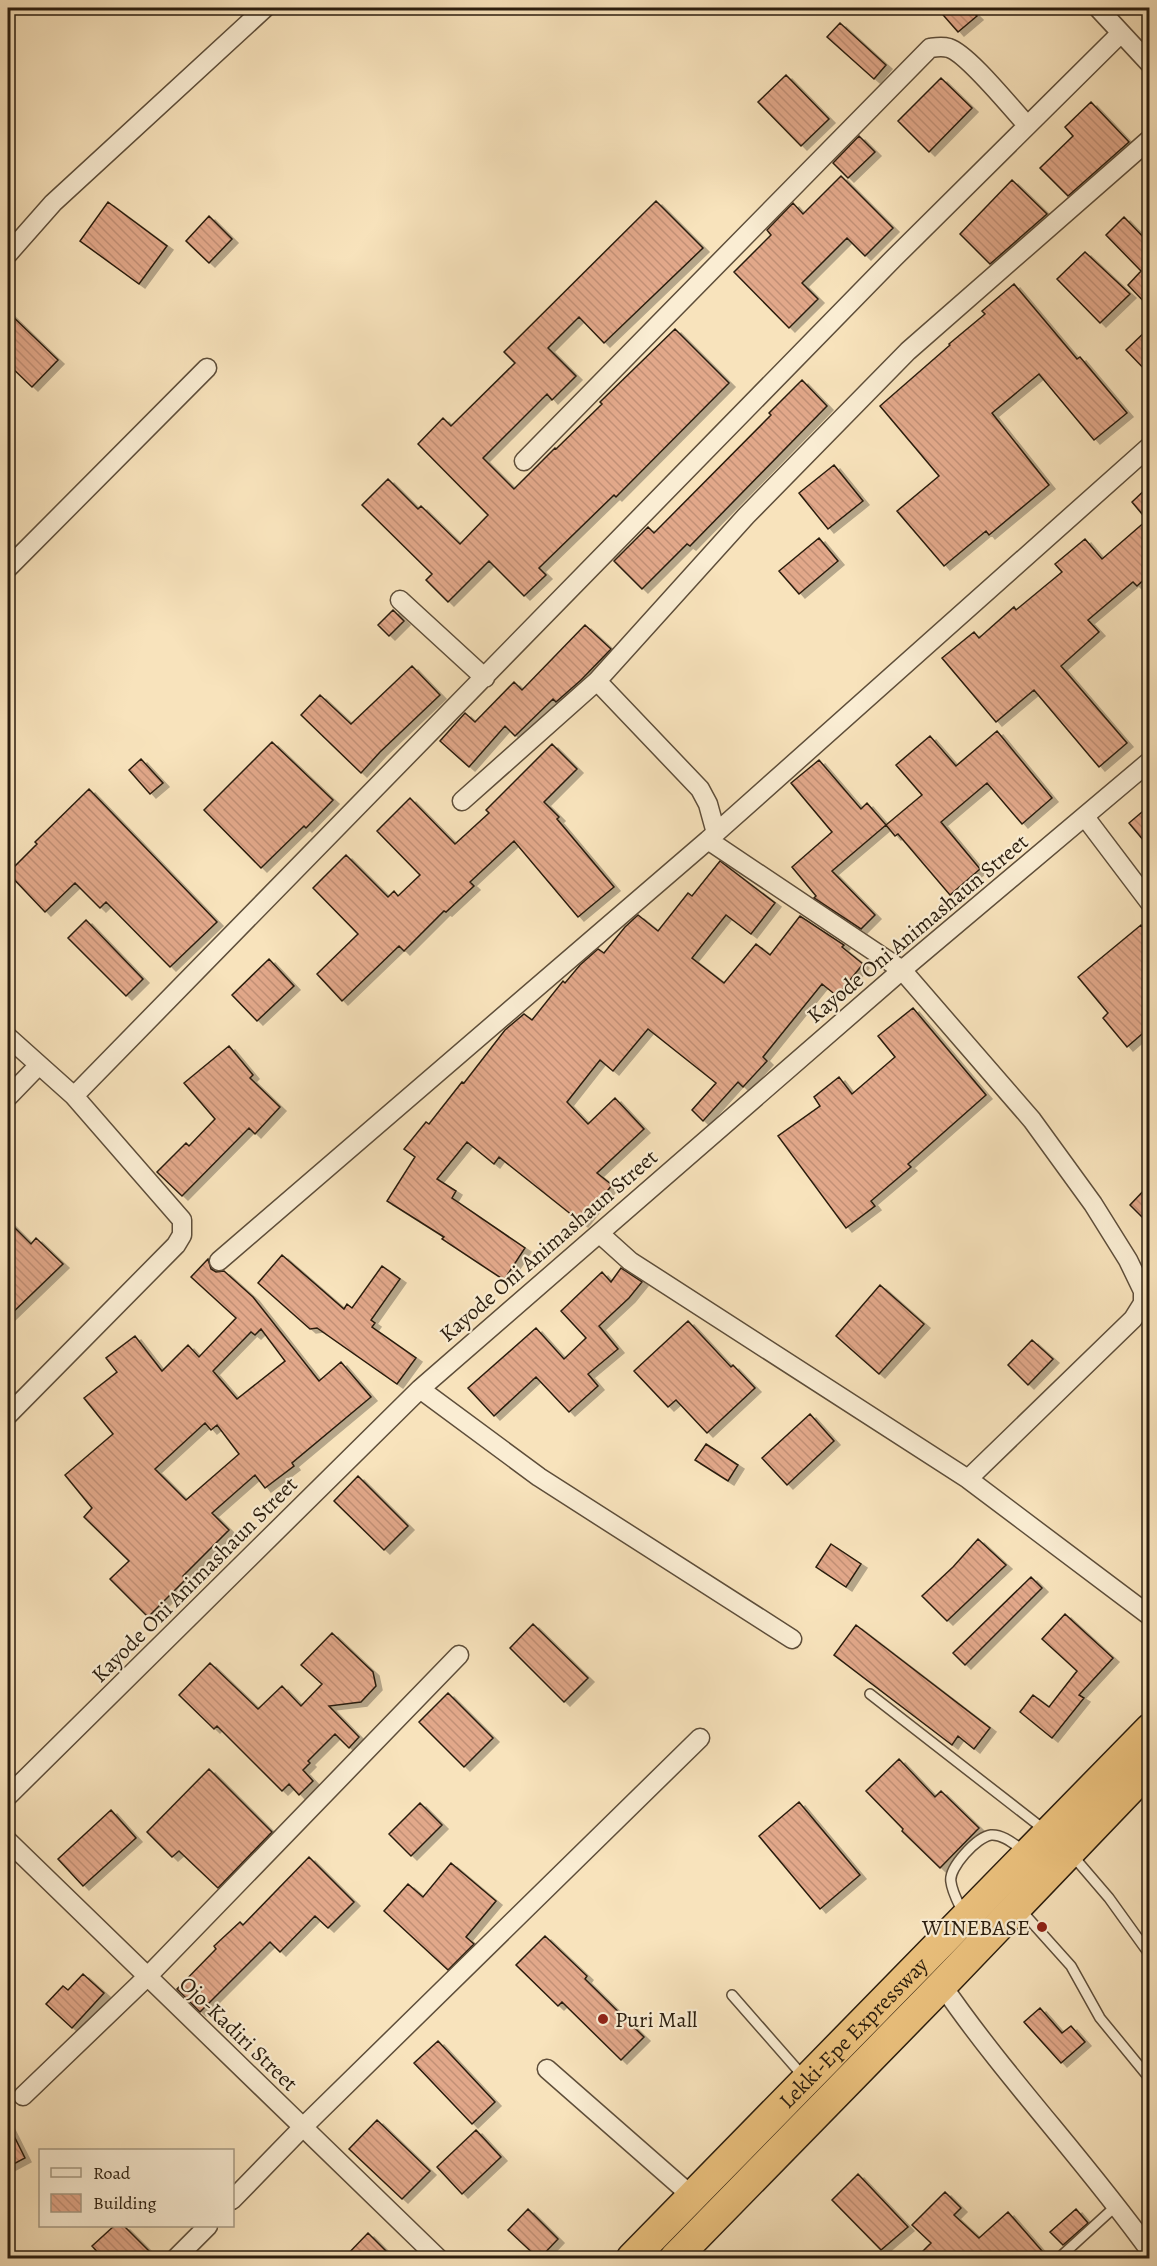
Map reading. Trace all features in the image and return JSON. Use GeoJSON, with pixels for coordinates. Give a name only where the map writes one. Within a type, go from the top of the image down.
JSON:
{"type":"FeatureCollection","features":[{"type":"Feature","properties":{"kind":"highway","name":"Lekki-Epe Expressway"},"geometry":{"type":"LineString","coordinates":[[675,2259],[1017,1907],[1059,1842],[1149,1729]]}},
{"type":"Feature","properties":{"kind":"highway","name":"Lekki-Epe Expressway"},"geometry":{"type":"LineString","coordinates":[[632,2259],[1028,1854],[1059,1842],[1149,1768]]}},
{"type":"Feature","properties":{"kind":"street"},"geometry":{"type":"LineString","coordinates":[[8,254],[53,203],[265,8]]}},
{"type":"Feature","properties":{"kind":"street"},"geometry":{"type":"LineString","coordinates":[[1098,8],[1149,64]]}},
{"type":"Feature","properties":{"kind":"street"},"geometry":{"type":"LineString","coordinates":[[74,1095],[1027,125],[1121,33]]}},
{"type":"Feature","properties":{"kind":"street"},"geometry":{"type":"LineString","coordinates":[[524,461],[930,48],[951,49],[968,62],[1027,125]]}},
{"type":"Feature","properties":{"kind":"street"},"geometry":{"type":"LineString","coordinates":[[462,801],[597,681],[746,516],[908,351],[1149,139]]}},
{"type":"Feature","properties":{"kind":"street"},"geometry":{"type":"LineString","coordinates":[[8,568],[207,368]]}},
{"type":"Feature","properties":{"kind":"street"},"geometry":{"type":"LineString","coordinates":[[219,1261],[712,837],[1149,446]]}},
{"type":"Feature","properties":{"kind":"street"},"geometry":{"type":"LineString","coordinates":[[400,600],[485,678]]}},
{"type":"Feature","properties":{"kind":"street"},"geometry":{"type":"LineString","coordinates":[[597,681],[700,789],[708,804],[712,837],[902,970],[1032,1120],[1094,1204],[1128,1260],[1143,1291],[1143,1303],[1132,1319],[968,1479]]}},
{"type":"Feature","properties":{"kind":"street","name":"Kayode Oni Animashaun Street"},"geometry":{"type":"LineString","coordinates":[[8,1796],[420,1389],[902,970],[1149,761]]}},
{"type":"Feature","properties":{"kind":"street"},"geometry":{"type":"LineString","coordinates":[[1085,817],[1149,903]]}},
{"type":"Feature","properties":{"kind":"street"},"geometry":{"type":"LineString","coordinates":[[8,1037],[74,1095],[182,1220],[183,1228],[176,1245],[8,1415]]}},
{"type":"Feature","properties":{"kind":"street"},"geometry":{"type":"LineString","coordinates":[[8,1097],[39,1065]]}},
{"type":"Feature","properties":{"kind":"street"},"geometry":{"type":"LineString","coordinates":[[600,1234],[630,1261],[968,1479],[1149,1616]]}},
{"type":"Feature","properties":{"kind":"street"},"geometry":{"type":"LineString","coordinates":[[420,1389],[539,1478],[792,1639]]}},
{"type":"Feature","properties":{"kind":"street"},"geometry":{"type":"LineString","coordinates":[[23,2096],[147,1977],[459,1655]]}},
{"type":"Feature","properties":{"kind":"street"},"geometry":{"type":"LineString","coordinates":[[234,2198],[302,2128],[700,1738]]}},
{"type":"Feature","properties":{"kind":"street","name":"Ojo-Kadiri Street"},"geometry":{"type":"LineString","coordinates":[[8,1841],[438,2259]]}},
{"type":"Feature","properties":{"kind":"street"},"geometry":{"type":"LineString","coordinates":[[942,1985],[973,2031],[1117,2205],[1149,2251]]}},
{"type":"Feature","properties":{"kind":"street"},"geometry":{"type":"LineString","coordinates":[[547,2069],[693,2197]]}},
{"type":"Feature","properties":{"kind":"street"},"geometry":{"type":"LineString","coordinates":[[176,2259],[207,2227]]}},
{"type":"Feature","properties":{"kind":"lane"},"geometry":{"type":"LineString","coordinates":[[870,1694],[1059,1842],[1108,1898],[1149,1955]]}},
{"type":"Feature","properties":{"kind":"lane"},"geometry":{"type":"LineString","coordinates":[[964,1918],[950,1881],[953,1870],[960,1860],[982,1839],[991,1835],[1001,1836],[1028,1854]]}},
{"type":"Feature","properties":{"kind":"lane"},"geometry":{"type":"LineString","coordinates":[[1017,1907],[1047,1937],[1071,1966],[1100,2018],[1149,2079]]}},
{"type":"Feature","properties":{"kind":"lane"},"geometry":{"type":"LineString","coordinates":[[732,1995],[807,2080]]}},
{"type":"Feature","properties":{"kind":"lane"},"geometry":{"type":"LineString","coordinates":[[1059,2259],[1117,2205]]}},
{"type":"Feature","properties":{"kind":"building"},"geometry":{"type":"Polygon","coordinates":[[[937,8],[969,8],[977,16],[958,32],[937,8]]]}},
{"type":"Feature","properties":{"kind":"building"},"geometry":{"type":"Polygon","coordinates":[[[840,23],[886,65],[874,79],[827,37],[840,23]]]}},
{"type":"Feature","properties":{"kind":"building"},"geometry":{"type":"Polygon","coordinates":[[[786,75],[829,119],[801,146],[758,102],[786,75]]]}},
{"type":"Feature","properties":{"kind":"building"},"geometry":{"type":"Polygon","coordinates":[[[941,78],[972,108],[929,152],[898,121],[941,78]]]}},
{"type":"Feature","properties":{"kind":"building"},"geometry":{"type":"Polygon","coordinates":[[[1091,102],[1129,142],[1068,196],[1040,168],[1073,136],[1065,127],[1091,102]]]}},
{"type":"Feature","properties":{"kind":"building"},"geometry":{"type":"Polygon","coordinates":[[[859,136],[875,152],[848,178],[833,163],[859,136]]]}},
{"type":"Feature","properties":{"kind":"building"},"geometry":{"type":"Polygon","coordinates":[[[841,176],[893,228],[865,256],[847,238],[802,283],[818,299],[789,328],[734,272],[771,235],[767,230],[793,203],[803,214],[841,176]]]}},
{"type":"Feature","properties":{"kind":"building"},"geometry":{"type":"Polygon","coordinates":[[[1012,180],[1047,214],[990,264],[960,234],[1012,180]]]}},
{"type":"Feature","properties":{"kind":"building"},"geometry":{"type":"Polygon","coordinates":[[[656,201],[703,248],[604,343],[579,317],[548,348],[576,376],[552,400],[547,394],[483,458],[514,489],[675,329],[729,383],[616,497],[614,495],[539,568],[546,575],[524,596],[489,561],[448,602],[426,580],[432,574],[362,505],[388,479],[418,509],[421,506],[460,544],[488,515],[418,444],[443,418],[451,426],[515,363],[504,352],[656,201]]]}},
{"type":"Feature","properties":{"kind":"building"},"geometry":{"type":"Polygon","coordinates":[[[108,202],[167,246],[139,284],[80,241],[108,202]]]}},
{"type":"Feature","properties":{"kind":"building"},"geometry":{"type":"Polygon","coordinates":[[[209,216],[232,239],[209,263],[186,241],[209,216]]]}},
{"type":"Feature","properties":{"kind":"building"},"geometry":{"type":"Polygon","coordinates":[[[1124,217],[1149,243],[1149,307],[1128,285],[1141,271],[1106,235],[1124,217]]]}},
{"type":"Feature","properties":{"kind":"building"},"geometry":{"type":"Polygon","coordinates":[[[1085,252],[1130,294],[1100,323],[1057,279],[1085,252]]]}},
{"type":"Feature","properties":{"kind":"building"},"geometry":{"type":"Polygon","coordinates":[[[1014,284],[1077,359],[1080,357],[1127,413],[1094,440],[1039,374],[992,413],[1049,485],[989,535],[986,531],[944,566],[897,511],[939,476],[880,406],[985,314],[982,311],[1014,284]]]}},
{"type":"Feature","properties":{"kind":"building"},"geometry":{"type":"Polygon","coordinates":[[[8,312],[58,360],[32,387],[8,364],[8,312]]]}},
{"type":"Feature","properties":{"kind":"building"},"geometry":{"type":"Polygon","coordinates":[[[1149,328],[1149,374],[1126,350],[1149,328]]]}},
{"type":"Feature","properties":{"kind":"building"},"geometry":{"type":"Polygon","coordinates":[[[802,380],[827,406],[690,546],[687,544],[642,589],[614,561],[648,527],[654,533],[771,415],[769,413],[802,380]]]}},
{"type":"Feature","properties":{"kind":"building"},"geometry":{"type":"Polygon","coordinates":[[[834,465],[863,501],[828,529],[799,493],[834,465]]]}},
{"type":"Feature","properties":{"kind":"building"},"geometry":{"type":"Polygon","coordinates":[[[1149,486],[1149,575],[1137,586],[1133,582],[1088,620],[1099,632],[1061,666],[1127,743],[1099,767],[1034,690],[996,722],[942,658],[974,632],[979,638],[1014,607],[1016,610],[1062,572],[1055,564],[1085,539],[1102,559],[1147,520],[1132,502],[1149,486]]]}},
{"type":"Feature","properties":{"kind":"building"},"geometry":{"type":"Polygon","coordinates":[[[819,538],[838,561],[799,594],[779,571],[819,538]]]}},
{"type":"Feature","properties":{"kind":"building"},"geometry":{"type":"Polygon","coordinates":[[[393,610],[404,621],[389,636],[378,625],[393,610]]]}},
{"type":"Feature","properties":{"kind":"building"},"geometry":{"type":"Polygon","coordinates":[[[585,625],[611,649],[581,680],[556,702],[553,699],[515,736],[505,726],[469,767],[440,741],[465,713],[475,722],[514,682],[522,690],[585,625]]]}},
{"type":"Feature","properties":{"kind":"building"},"geometry":{"type":"Polygon","coordinates":[[[412,666],[440,695],[361,773],[301,715],[320,695],[351,724],[412,666]]]}},
{"type":"Feature","properties":{"kind":"building"},"geometry":{"type":"Polygon","coordinates":[[[997,731],[1052,798],[1022,824],[987,783],[941,822],[980,869],[950,895],[898,834],[895,836],[886,825],[922,795],[896,765],[930,736],[956,766],[997,731]]]}},
{"type":"Feature","properties":{"kind":"building"},"geometry":{"type":"Polygon","coordinates":[[[272,742],[333,800],[306,828],[304,826],[261,868],[204,810],[272,742]]]}},
{"type":"Feature","properties":{"kind":"building"},"geometry":{"type":"Polygon","coordinates":[[[552,744],[577,769],[544,802],[559,817],[557,819],[614,887],[578,917],[514,841],[470,882],[474,886],[446,912],[444,911],[404,951],[399,946],[342,1001],[317,974],[358,934],[313,888],[346,855],[388,897],[394,891],[398,896],[420,875],[377,831],[410,798],[455,844],[489,813],[486,810],[552,744]]]}},
{"type":"Feature","properties":{"kind":"building"},"geometry":{"type":"Polygon","coordinates":[[[141,759],[163,783],[150,794],[129,770],[141,759]]]}},
{"type":"Feature","properties":{"kind":"building"},"geometry":{"type":"Polygon","coordinates":[[[819,760],[861,809],[867,803],[886,825],[832,871],[875,915],[861,929],[814,898],[816,896],[792,867],[832,832],[791,783],[819,760]]]}},
{"type":"Feature","properties":{"kind":"building"},"geometry":{"type":"Polygon","coordinates":[[[89,789],[217,922],[170,967],[106,902],[100,908],[75,883],[45,912],[8,873],[37,844],[35,842],[89,789]]]}},
{"type":"Feature","properties":{"kind":"building"},"geometry":{"type":"Polygon","coordinates":[[[1149,806],[1149,847],[1129,823],[1149,806]]]}},
{"type":"Feature","properties":{"kind":"building"},"geometry":{"type":"Polygon","coordinates":[[[720,861],[775,903],[751,934],[726,915],[692,958],[724,983],[756,944],[770,955],[800,916],[844,945],[842,947],[863,964],[837,996],[822,984],[763,1057],[767,1061],[743,1087],[738,1082],[703,1121],[692,1110],[716,1083],[648,1029],[613,1071],[600,1060],[567,1102],[588,1124],[615,1098],[644,1129],[597,1173],[612,1185],[582,1223],[499,1157],[494,1164],[467,1142],[437,1179],[456,1191],[452,1198],[525,1248],[504,1280],[442,1239],[444,1237],[387,1201],[415,1157],[404,1149],[426,1122],[429,1124],[462,1082],[464,1083],[505,1030],[524,1014],[532,1020],[563,981],[565,983],[598,949],[604,953],[638,915],[658,931],[688,893],[692,896],[720,861]]]}},
{"type":"Feature","properties":{"kind":"building"},"geometry":{"type":"Polygon","coordinates":[[[86,920],[143,979],[126,996],[68,938],[86,920]]]}},
{"type":"Feature","properties":{"kind":"building"},"geometry":{"type":"Polygon","coordinates":[[[1141,925],[1149,936],[1149,1028],[1127,1047],[1103,1018],[1108,1013],[1078,977],[1141,925]]]}},
{"type":"Feature","properties":{"kind":"building"},"geometry":{"type":"Polygon","coordinates":[[[269,959],[294,986],[257,1021],[232,995],[269,959]]]}},
{"type":"Feature","properties":{"kind":"building"},"geometry":{"type":"Polygon","coordinates":[[[913,1008],[986,1095],[908,1164],[911,1167],[871,1201],[875,1206],[846,1228],[778,1136],[820,1106],[814,1097],[839,1077],[852,1094],[895,1057],[878,1036],[913,1008]]]}},
{"type":"Feature","properties":{"kind":"building"},"geometry":{"type":"Polygon","coordinates":[[[229,1046],[253,1075],[250,1078],[280,1107],[255,1134],[249,1128],[182,1196],[157,1172],[186,1143],[189,1146],[215,1119],[184,1083],[229,1046]]]}},
{"type":"Feature","properties":{"kind":"building"},"geometry":{"type":"Polygon","coordinates":[[[1149,1185],[1149,1224],[1130,1205],[1149,1185]]]}},
{"type":"Feature","properties":{"kind":"building"},"geometry":{"type":"Polygon","coordinates":[[[8,1221],[31,1244],[36,1238],[63,1264],[8,1317],[8,1221]]]}},
{"type":"Feature","properties":{"kind":"building"},"geometry":{"type":"Polygon","coordinates":[[[282,1255],[344,1309],[347,1304],[352,1308],[382,1266],[400,1279],[371,1320],[375,1323],[372,1327],[416,1358],[397,1384],[317,1328],[310,1329],[258,1283],[282,1255]]]}},
{"type":"Feature","properties":{"kind":"building"},"geometry":{"type":"Polygon","coordinates":[[[208,1259],[211,1269],[216,1272],[224,1271],[253,1297],[319,1381],[341,1362],[371,1397],[292,1463],[294,1466],[265,1488],[255,1475],[212,1513],[229,1530],[183,1576],[186,1579],[148,1617],[110,1579],[129,1561],[84,1517],[92,1508],[65,1475],[113,1434],[84,1398],[117,1372],[106,1358],[135,1336],[162,1371],[188,1345],[199,1357],[236,1318],[191,1277],[208,1259]],[[261,1329],[255,1335],[251,1332],[213,1371],[237,1399],[285,1361],[261,1329]],[[205,1423],[155,1469],[186,1500],[239,1454],[217,1425],[211,1430],[205,1423]]]}},
{"type":"Feature","properties":{"kind":"building"},"geometry":{"type":"Polygon","coordinates":[[[621,1268],[642,1282],[629,1298],[599,1326],[618,1349],[588,1374],[598,1386],[569,1412],[536,1377],[494,1416],[468,1388],[536,1328],[564,1359],[586,1338],[561,1311],[602,1272],[611,1282],[621,1268]]]}},
{"type":"Feature","properties":{"kind":"building"},"geometry":{"type":"Polygon","coordinates":[[[880,1285],[924,1324],[879,1374],[836,1336],[880,1285]]]}},
{"type":"Feature","properties":{"kind":"building"},"geometry":{"type":"Polygon","coordinates":[[[688,1321],[731,1367],[733,1365],[755,1388],[707,1433],[676,1400],[668,1407],[634,1371],[688,1321]]]}},
{"type":"Feature","properties":{"kind":"building"},"geometry":{"type":"Polygon","coordinates":[[[1032,1340],[1053,1359],[1028,1385],[1008,1365],[1032,1340]]]}},
{"type":"Feature","properties":{"kind":"building"},"geometry":{"type":"Polygon","coordinates":[[[810,1414],[834,1441],[787,1485],[762,1458],[810,1414]]]}},
{"type":"Feature","properties":{"kind":"building"},"geometry":{"type":"Polygon","coordinates":[[[706,1444],[738,1465],[728,1481],[695,1460],[706,1444]]]}},
{"type":"Feature","properties":{"kind":"building"},"geometry":{"type":"Polygon","coordinates":[[[358,1476],[408,1526],[384,1550],[334,1501],[358,1476]]]}},
{"type":"Feature","properties":{"kind":"building"},"geometry":{"type":"Polygon","coordinates":[[[978,1539],[1006,1565],[947,1621],[922,1596],[978,1539]]]}},
{"type":"Feature","properties":{"kind":"building"},"geometry":{"type":"Polygon","coordinates":[[[831,1544],[861,1564],[846,1587],[816,1567],[831,1544]]]}},
{"type":"Feature","properties":{"kind":"building"},"geometry":{"type":"Polygon","coordinates":[[[1031,1577],[1042,1588],[965,1665],[953,1653],[1031,1577]]]}},
{"type":"Feature","properties":{"kind":"building"},"geometry":{"type":"Polygon","coordinates":[[[1065,1614],[1113,1658],[1079,1695],[1084,1698],[1052,1738],[1020,1712],[1033,1695],[1049,1707],[1077,1671],[1042,1639],[1065,1614]]]}},
{"type":"Feature","properties":{"kind":"building"},"geometry":{"type":"Polygon","coordinates":[[[533,1624],[588,1678],[564,1702],[510,1648],[533,1624]]]}},
{"type":"Feature","properties":{"kind":"building"},"geometry":{"type":"Polygon","coordinates":[[[856,1625],[990,1728],[974,1749],[958,1736],[952,1745],[834,1655],[856,1625]]]}},
{"type":"Feature","properties":{"kind":"building"},"geometry":{"type":"Polygon","coordinates":[[[332,1633],[373,1672],[376,1686],[361,1702],[329,1706],[359,1737],[349,1748],[335,1734],[308,1761],[310,1763],[303,1770],[313,1781],[299,1795],[289,1784],[282,1791],[217,1726],[214,1729],[179,1695],[210,1663],[258,1709],[282,1686],[301,1706],[322,1684],[301,1665],[332,1633]]]}},
{"type":"Feature","properties":{"kind":"building"},"geometry":{"type":"Polygon","coordinates":[[[448,1693],[493,1738],[464,1767],[419,1722],[448,1693]]]}},
{"type":"Feature","properties":{"kind":"building"},"geometry":{"type":"Polygon","coordinates":[[[899,1759],[935,1797],[941,1791],[979,1828],[940,1868],[866,1791],[899,1759]]]}},
{"type":"Feature","properties":{"kind":"building"},"geometry":{"type":"Polygon","coordinates":[[[209,1769],[272,1832],[218,1888],[179,1851],[172,1857],[147,1832],[209,1769]]]}},
{"type":"Feature","properties":{"kind":"building"},"geometry":{"type":"Polygon","coordinates":[[[799,1802],[860,1875],[820,1909],[759,1836],[799,1802]]]}},
{"type":"Feature","properties":{"kind":"building"},"geometry":{"type":"Polygon","coordinates":[[[420,1803],[442,1825],[411,1856],[389,1834],[420,1803]]]}},
{"type":"Feature","properties":{"kind":"building"},"geometry":{"type":"Polygon","coordinates":[[[111,1810],[136,1838],[83,1886],[58,1859],[111,1810]]]}},
{"type":"Feature","properties":{"kind":"building"},"geometry":{"type":"Polygon","coordinates":[[[309,1857],[354,1902],[328,1928],[315,1916],[280,1952],[270,1942],[200,2012],[177,1989],[216,1949],[214,1946],[240,1922],[243,1925],[309,1857]]]}},
{"type":"Feature","properties":{"kind":"building"},"geometry":{"type":"Polygon","coordinates":[[[451,1863],[496,1901],[466,1937],[474,1944],[448,1970],[384,1911],[408,1884],[423,1897],[451,1863]]]}},
{"type":"Feature","properties":{"kind":"building"},"geometry":{"type":"Polygon","coordinates":[[[545,1936],[587,1976],[585,1979],[644,2037],[621,2060],[562,2002],[558,2006],[516,1965],[545,1936]]]}},
{"type":"Feature","properties":{"kind":"building"},"geometry":{"type":"Polygon","coordinates":[[[83,1974],[104,1993],[72,2028],[46,2004],[63,1986],[68,1990],[83,1974]]]}},
{"type":"Feature","properties":{"kind":"building"},"geometry":{"type":"Polygon","coordinates":[[[1040,2008],[1062,2033],[1071,2026],[1085,2042],[1061,2063],[1024,2022],[1040,2008]]]}},
{"type":"Feature","properties":{"kind":"building"},"geometry":{"type":"Polygon","coordinates":[[[438,2041],[495,2102],[472,2124],[414,2063],[438,2041]]]}},
{"type":"Feature","properties":{"kind":"building"},"geometry":{"type":"Polygon","coordinates":[[[377,2120],[430,2171],[402,2199],[349,2149],[377,2120]]]}},
{"type":"Feature","properties":{"kind":"building"},"geometry":{"type":"Polygon","coordinates":[[[8,2124],[25,2158],[8,2167],[8,2124]]]}},
{"type":"Feature","properties":{"kind":"building"},"geometry":{"type":"Polygon","coordinates":[[[476,2130],[501,2157],[462,2194],[437,2167],[476,2130]]]}},
{"type":"Feature","properties":{"kind":"building"},"geometry":{"type":"Polygon","coordinates":[[[858,2174],[908,2227],[881,2250],[832,2200],[858,2174]]]}},
{"type":"Feature","properties":{"kind":"building"},"geometry":{"type":"Polygon","coordinates":[[[945,2192],[961,2208],[954,2215],[979,2238],[1008,2212],[1049,2259],[915,2259],[931,2243],[912,2225],[945,2192]]]}},
{"type":"Feature","properties":{"kind":"building"},"geometry":{"type":"Polygon","coordinates":[[[528,2209],[558,2239],[539,2259],[508,2230],[528,2209]]]}},
{"type":"Feature","properties":{"kind":"building"},"geometry":{"type":"Polygon","coordinates":[[[1076,2209],[1088,2223],[1063,2245],[1050,2232],[1076,2209]]]}},
{"type":"Feature","properties":{"kind":"building"},"geometry":{"type":"Polygon","coordinates":[[[113,2227],[125,2227],[149,2251],[141,2259],[104,2259],[92,2246],[113,2227]]]}},
{"type":"Feature","properties":{"kind":"building"},"geometry":{"type":"Polygon","coordinates":[[[368,2233],[394,2259],[343,2259],[368,2233]]]}},
{"type":"Feature","properties":{"kind":"place","name":"WINEBASE"},"geometry":{"type":"Point","coordinates":[1042,1927]}},
{"type":"Feature","properties":{"kind":"place","name":"Puri Mall"},"geometry":{"type":"Point","coordinates":[603,2019]}}]}
